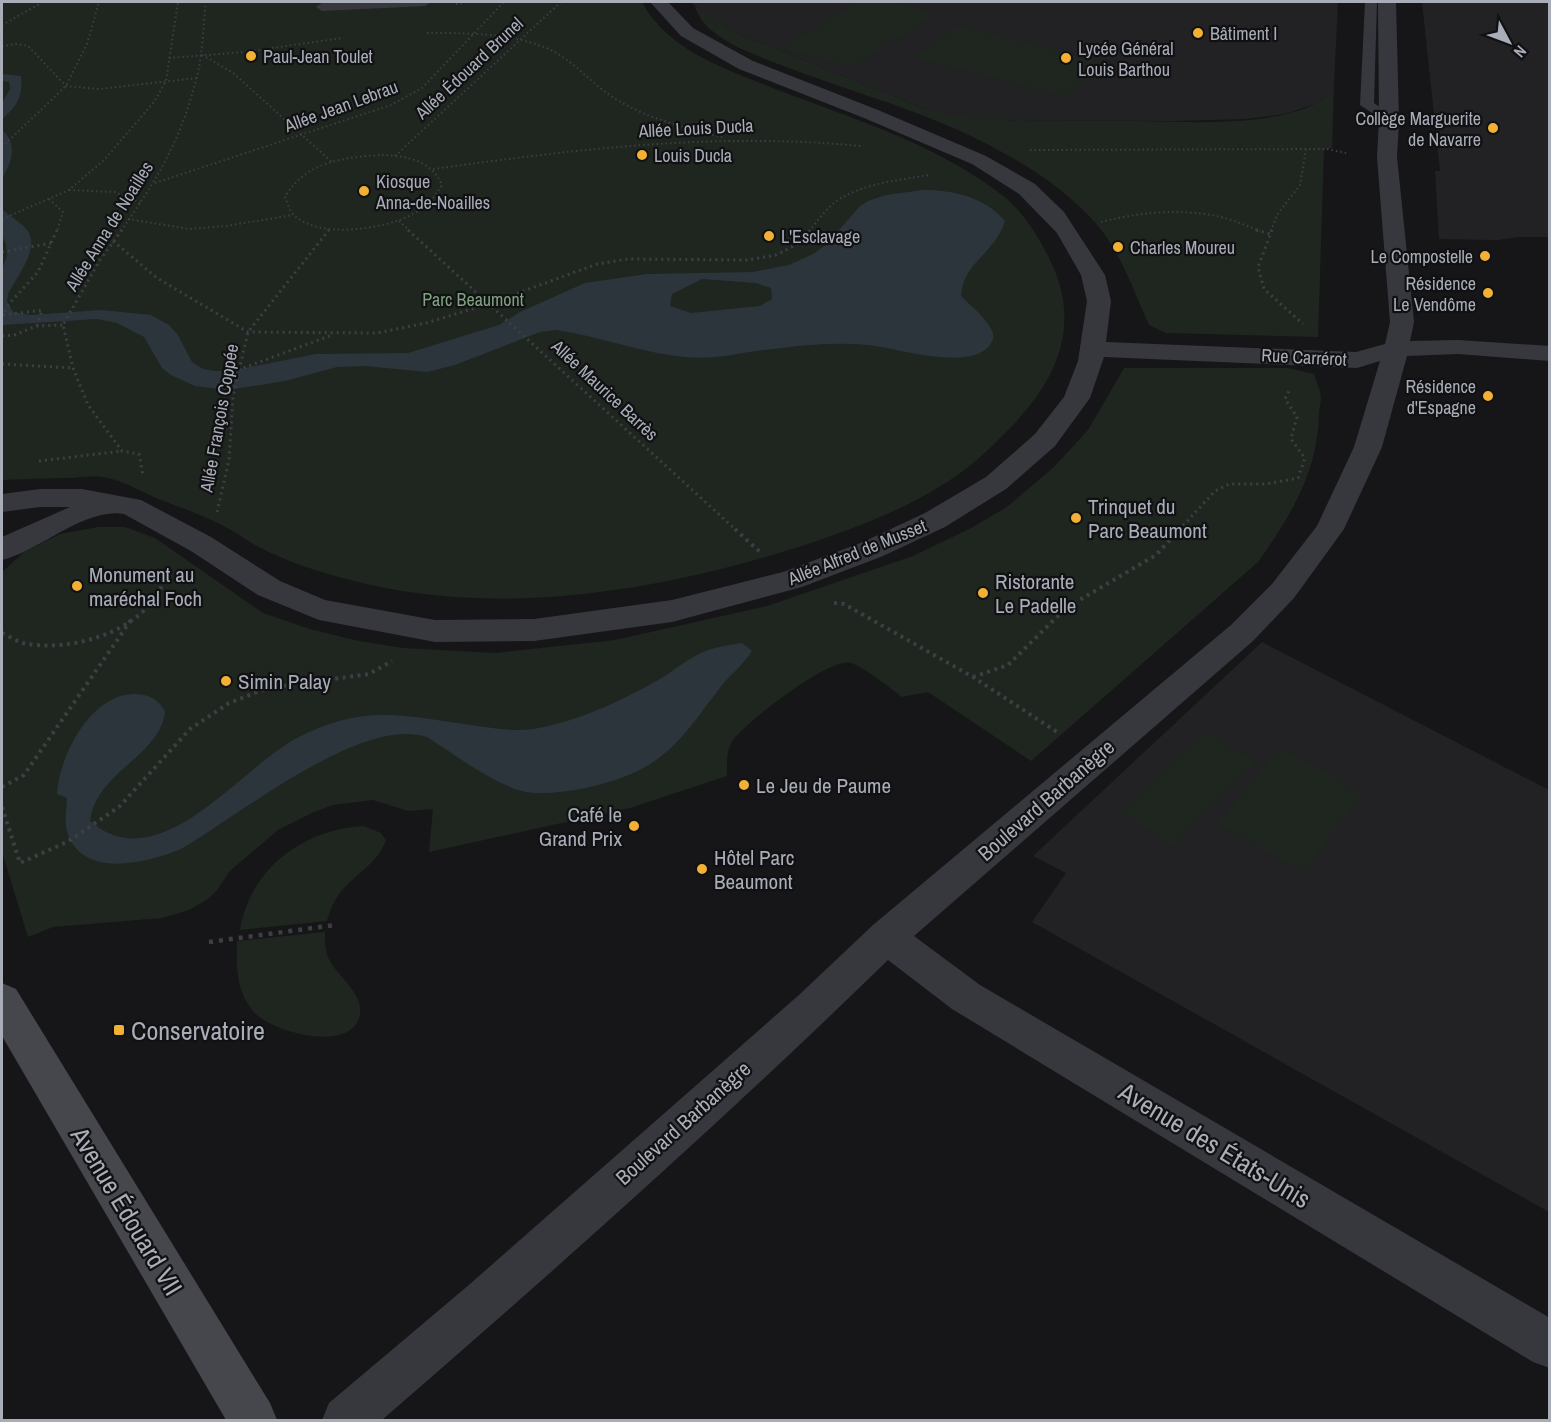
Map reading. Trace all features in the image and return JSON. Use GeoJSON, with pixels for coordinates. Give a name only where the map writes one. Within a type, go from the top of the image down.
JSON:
{"type":"FeatureCollection","features":[{"type":"Feature","properties":{"kind":"main road","name":"Avenue Édouard VII"},"geometry":{"type":"LineString","coordinates":[[2,1001],[253,1420]]}},
{"type":"Feature","properties":{"kind":"street","name":"Allée Alfred de Musset"},"geometry":{"type":"LineString","coordinates":[[2,502],[40,498],[82,498],[123,505],[201,544],[269,588],[320,609],[435,631],[534,630],[672,612],[791,580],[873,549],[935,520],[996,483],[1045,440],[1077,398],[1091,361],[1099,301],[1093,275],[1067,232],[1056,217],[1027,189],[979,159],[746,65],[687,32],[659,2]]}},
{"type":"Feature","properties":{"kind":"street","name":"Boulevard Barbanègre"},"geometry":{"type":"LineString","coordinates":[[346,1420],[486,1300],[814,1006],[886,937],[1242,633],[1283,591],[1312,556],[1330,529],[1358,472],[1385,394],[1402,322],[1387,157],[1389,120],[1387,2]]}},
{"type":"Feature","properties":{"kind":"street","name":"Rue Carrérot"},"geometry":{"type":"LineString","coordinates":[[1094,349],[1281,355],[1357,360],[1396,349],[1458,346],[1550,354]]}},
{"type":"Feature","properties":{"kind":"street"},"geometry":{"type":"LineString","coordinates":[[2,550],[35,531],[75,514],[123,505]]}},
{"type":"Feature","properties":{"kind":"street","name":"Avenue des États-Unis"},"geometry":{"type":"LineString","coordinates":[[886,937],[966,997],[1550,1345]]}},
{"type":"Feature","properties":{"kind":"lane"},"geometry":{"type":"LineString","coordinates":[[322,7],[425,2]]}},
{"type":"Feature","properties":{"kind":"lane"},"geometry":{"type":"LineString","coordinates":[[1371,2],[1367,105],[1389,120]]}},
{"type":"Feature","properties":{"kind":"path"},"geometry":{"type":"LineString","coordinates":[[2,26],[43,2]]}},
{"type":"Feature","properties":{"kind":"path"},"geometry":{"type":"LineString","coordinates":[[2,147],[66,86],[87,44],[99,2]]}},
{"type":"Feature","properties":{"kind":"path"},"geometry":{"type":"LineString","coordinates":[[2,219],[69,190],[104,160],[154,102],[166,81],[177,2]]}},
{"type":"Feature","properties":{"kind":"path","name":"Allée Anna de Noailles"},"geometry":{"type":"LineString","coordinates":[[63,326],[100,260],[127,219],[155,183],[181,130],[197,78],[206,2]]}},
{"type":"Feature","properties":{"kind":"path","name":"Allée Jean Lebrau"},"geometry":{"type":"LineString","coordinates":[[155,183],[390,105],[422,88],[504,2]]}},
{"type":"Feature","properties":{"kind":"path","name":"Allée Édouard Brunel"},"geometry":{"type":"LineString","coordinates":[[395,156],[561,2]]}},
{"type":"Feature","properties":{"kind":"path"},"geometry":{"type":"LineString","coordinates":[[420,33],[518,40],[555,52],[599,88],[647,116],[724,138]]}},
{"type":"Feature","properties":{"kind":"path"},"geometry":{"type":"LineString","coordinates":[[169,58],[350,37]]}},
{"type":"Feature","properties":{"kind":"path"},"geometry":{"type":"LineString","coordinates":[[2,46],[17,44],[28,46],[66,86],[98,89],[197,78]]}},
{"type":"Feature","properties":{"kind":"path"},"geometry":{"type":"LineString","coordinates":[[201,55],[232,72],[332,162]]}},
{"type":"Feature","properties":{"kind":"path","name":"Allée Louis Ducla"},"geometry":{"type":"LineString","coordinates":[[433,169],[585,148],[724,138],[779,138],[864,147]]}},
{"type":"Feature","properties":{"kind":"path"},"geometry":{"type":"LineString","coordinates":[[1028,150],[1306,148],[1346,153]]}},
{"type":"Feature","properties":{"kind":"path"},"geometry":{"type":"LineString","coordinates":[[973,677],[1008,665],[1066,608],[1156,555],[1215,491],[1229,484],[1266,484],[1298,478],[1305,458],[1291,439],[1297,417],[1285,399],[1291,387],[1281,355],[1308,328],[1264,289],[1258,267],[1277,215],[1300,185],[1306,148]]}},
{"type":"Feature","properties":{"kind":"path"},"geometry":{"type":"LineString","coordinates":[[367,155],[395,156],[420,161],[433,169],[440,178],[442,185],[436,199],[418,213],[399,221],[361,229],[330,228],[304,222],[292,215],[285,204],[285,197],[293,182],[312,170],[332,162],[367,155]]}},
{"type":"Feature","properties":{"kind":"path"},"geometry":{"type":"LineString","coordinates":[[113,241],[158,278],[206,309],[248,332],[377,333],[426,323],[488,304],[597,264],[628,259],[748,260],[776,255],[798,244],[836,201],[849,194],[880,183],[930,174]]}},
{"type":"Feature","properties":{"kind":"path"},"geometry":{"type":"LineString","coordinates":[[69,190],[114,192],[141,203]]}},
{"type":"Feature","properties":{"kind":"path"},"geometry":{"type":"LineString","coordinates":[[37,326],[42,310],[3,315],[4,307],[32,282],[45,261],[63,212],[49,199]]}},
{"type":"Feature","properties":{"kind":"path"},"geometry":{"type":"LineString","coordinates":[[1067,232],[1128,214],[1157,211],[1190,212],[1223,218],[1270,234]]}},
{"type":"Feature","properties":{"kind":"path"},"geometry":{"type":"LineString","coordinates":[[127,219],[189,229],[226,226],[292,215]]}},
{"type":"Feature","properties":{"kind":"path","name":"Allée Maurice Barrès"},"geometry":{"type":"LineString","coordinates":[[399,221],[791,580],[830,603],[844,604],[973,677],[1096,757]]}},
{"type":"Feature","properties":{"kind":"path","name":"Allée François Coppée"},"geometry":{"type":"LineString","coordinates":[[218,517],[217,509],[229,460],[233,397],[248,332],[330,228]]}},
{"type":"Feature","properties":{"kind":"path"},"geometry":{"type":"LineString","coordinates":[[2,252],[52,243]]}},
{"type":"Feature","properties":{"kind":"path"},"geometry":{"type":"LineString","coordinates":[[2,336],[14,335],[37,326],[63,326],[73,368],[88,405],[122,451]]}},
{"type":"Feature","properties":{"kind":"path"},"geometry":{"type":"LineString","coordinates":[[238,370],[334,334]]}},
{"type":"Feature","properties":{"kind":"path"},"geometry":{"type":"LineString","coordinates":[[2,364],[73,368]]}},
{"type":"Feature","properties":{"kind":"path"},"geometry":{"type":"LineString","coordinates":[[38,461],[122,451],[138,454],[145,482],[123,505]]}},
{"type":"Feature","properties":{"kind":"path"},"geometry":{"type":"LineString","coordinates":[[2,633],[27,644],[52,646],[80,642],[107,633],[131,619],[150,604],[162,586],[166,569],[164,562]]}},
{"type":"Feature","properties":{"kind":"path"},"geometry":{"type":"LineString","coordinates":[[2,787],[24,775],[131,619]]}},
{"type":"Feature","properties":{"kind":"path"},"geometry":{"type":"LineString","coordinates":[[2,807],[20,863],[67,842],[119,807],[190,729],[229,703],[268,688],[369,674],[398,658],[435,631]]}},
{"type":"Feature","properties":{"kind":"path"},"geometry":{"type":"LineString","coordinates":[[209,942],[335,925]]}},
{"type":"Feature","properties":{"kind":"shaded area","name":"Lycée Général Louis Barthou"},"geometry":{"type":"Polygon","coordinates":[[[691,2],[1338,2],[1334,85],[1328,95],[1315,104],[1285,114],[1245,119],[982,120],[928,110],[730,30],[704,14],[691,2]]]}},
{"type":"Feature","properties":{"kind":"shaded area","name":"Collège Marguerite de Navarre"},"geometry":{"type":"Polygon","coordinates":[[[1422,2],[1549,2],[1549,237],[1497,240],[1439,239],[1435,171],[1440,171],[1422,2]]]}},
{"type":"Feature","properties":{"kind":"shaded area"},"geometry":{"type":"Polygon","coordinates":[[[2,74],[21,76],[21,89],[12,110],[2,119],[2,103],[10,89],[9,82],[2,81],[2,74]]]}},
{"type":"Feature","properties":{"kind":"shaded area"},"geometry":{"type":"Polygon","coordinates":[[[2,130],[10,141],[12,153],[2,178],[2,130]]]}},
{"type":"Feature","properties":{"kind":"shaded area"},"geometry":{"type":"Polygon","coordinates":[[[923,190],[957,193],[988,206],[1005,221],[994,242],[967,275],[961,296],[991,328],[993,339],[985,350],[972,356],[955,358],[935,357],[868,345],[823,344],[693,358],[652,352],[556,330],[540,332],[455,365],[427,372],[365,366],[337,367],[285,381],[228,390],[195,386],[171,375],[162,368],[144,337],[117,323],[97,319],[2,325],[2,269],[7,256],[6,244],[2,236],[2,209],[27,230],[31,238],[26,263],[8,294],[7,301],[13,312],[31,315],[101,310],[151,315],[169,325],[178,335],[192,362],[203,369],[230,371],[316,354],[408,353],[499,325],[520,312],[585,283],[647,274],[753,272],[789,265],[826,245],[860,206],[886,195],[923,190]],[[702,279],[672,294],[670,306],[691,313],[760,306],[772,299],[771,288],[756,283],[702,279]]]}},
{"type":"Feature","properties":{"kind":"shaded area"},"geometry":{"type":"Polygon","coordinates":[[[1262,642],[1549,790],[1549,1212],[1032,922],[1066,873],[1033,856],[1262,642]]]}},
{"type":"Feature","properties":{"kind":"shaded area"},"geometry":{"type":"Polygon","coordinates":[[[742,643],[752,651],[749,656],[665,754],[631,774],[581,789],[541,793],[518,790],[483,773],[427,737],[400,734],[369,741],[335,754],[301,772],[181,849],[151,859],[116,864],[100,862],[86,856],[75,846],[66,827],[67,798],[57,794],[65,760],[72,742],[83,726],[95,711],[110,701],[126,695],[144,695],[159,703],[165,712],[161,727],[141,753],[104,789],[95,804],[90,821],[117,836],[145,838],[173,828],[201,811],[280,749],[326,725],[347,719],[386,715],[426,718],[502,729],[534,729],[567,721],[630,695],[703,652],[742,643]]]}},
{"type":"Feature","properties":{"kind":"green space","name":"Parc Beaumont"},"geometry":{"type":"Polygon","coordinates":[[[2,2],[642,2],[652,18],[665,31],[694,53],[746,77],[887,131],[947,159],[1002,195],[1035,232],[1059,282],[1064,306],[1064,329],[1060,351],[1039,393],[1025,412],[999,439],[958,475],[906,505],[837,534],[748,562],[635,587],[578,594],[520,598],[463,597],[406,592],[350,580],[292,562],[259,547],[212,520],[113,479],[94,476],[2,480],[2,2]]]}},
{"type":"Feature","properties":{"kind":"green space"},"geometry":{"type":"Polygon","coordinates":[[[859,2],[890,2],[936,13],[852,68],[782,48],[859,2]]]}},
{"type":"Feature","properties":{"kind":"green space"},"geometry":{"type":"Polygon","coordinates":[[[694,6],[730,30],[928,110],[982,120],[1228,122],[1252,120],[1296,111],[1315,104],[1326,96],[1334,85],[1332,148],[1324,150],[1318,337],[1166,333],[1149,325],[1115,250],[1106,237],[1084,211],[1041,176],[1025,165],[958,130],[738,47],[710,29],[694,6]]]}},
{"type":"Feature","properties":{"kind":"green space"},"geometry":{"type":"Polygon","coordinates":[[[959,26],[1103,62],[1063,96],[915,57],[959,26]]]}},
{"type":"Feature","properties":{"kind":"green space"},"geometry":{"type":"Polygon","coordinates":[[[1124,368],[1288,368],[1314,374],[1321,396],[1313,456],[1300,493],[1281,528],[1258,562],[1031,761],[928,692],[902,697],[856,665],[841,664],[826,670],[789,692],[741,731],[729,748],[727,776],[630,808],[429,852],[433,809],[408,811],[373,800],[333,805],[278,830],[230,871],[208,899],[189,910],[162,918],[53,927],[28,937],[2,852],[2,572],[24,552],[60,534],[98,527],[125,527],[155,538],[263,613],[310,629],[359,641],[403,648],[495,653],[615,640],[767,606],[913,556],[971,528],[1007,507],[1054,467],[1088,430],[1124,368]]]}},
{"type":"Feature","properties":{"kind":"green space"},"geometry":{"type":"Polygon","coordinates":[[[1205,731],[1256,763],[1173,846],[1122,811],[1205,731]]]}},
{"type":"Feature","properties":{"kind":"green space"},"geometry":{"type":"Polygon","coordinates":[[[1280,747],[1363,794],[1303,873],[1218,823],[1280,747]]]}},
{"type":"Feature","properties":{"kind":"green space"},"geometry":{"type":"Polygon","coordinates":[[[364,826],[381,833],[386,840],[374,860],[339,894],[327,921],[240,930],[255,888],[283,856],[321,835],[364,826]]]}},
{"type":"Feature","properties":{"kind":"green space"},"geometry":{"type":"Polygon","coordinates":[[[325,932],[327,955],[358,1000],[359,1018],[352,1029],[340,1035],[308,1036],[291,1032],[262,1019],[247,1003],[240,987],[237,969],[237,941],[325,932]]]}},
{"type":"Feature","properties":{"kind":"place","name":"Bâtiment I"},"geometry":{"type":"Point","coordinates":[1198,33]}},
{"type":"Feature","properties":{"kind":"place","name":"Paul-Jean Toulet"},"geometry":{"type":"Point","coordinates":[251,56]}},
{"type":"Feature","properties":{"kind":"place","name":"Lycée Général Louis Barthou"},"geometry":{"type":"Point","coordinates":[1066,58]}},
{"type":"Feature","properties":{"kind":"place","name":"Collège Marguerite de Navarre"},"geometry":{"type":"Point","coordinates":[1493,128]}},
{"type":"Feature","properties":{"kind":"place","name":"Louis Ducla"},"geometry":{"type":"Point","coordinates":[642,155]}},
{"type":"Feature","properties":{"kind":"place","name":"Kiosque Anna-de-Noailles"},"geometry":{"type":"Point","coordinates":[364,191]}},
{"type":"Feature","properties":{"kind":"place","name":"L'Esclavage"},"geometry":{"type":"Point","coordinates":[769,236]}},
{"type":"Feature","properties":{"kind":"place","name":"Charles Moureu"},"geometry":{"type":"Point","coordinates":[1118,247]}},
{"type":"Feature","properties":{"kind":"place","name":"Le Compostelle"},"geometry":{"type":"Point","coordinates":[1485,256]}},
{"type":"Feature","properties":{"kind":"place","name":"Résidence Le Vendôme"},"geometry":{"type":"Point","coordinates":[1488,293]}},
{"type":"Feature","properties":{"kind":"place","name":"Résidence d'Espagne"},"geometry":{"type":"Point","coordinates":[1488,396]}},
{"type":"Feature","properties":{"kind":"place","name":"Trinquet du Parc Beaumont"},"geometry":{"type":"Point","coordinates":[1076,518]}},
{"type":"Feature","properties":{"kind":"place","name":"Monument au maréchal Foch"},"geometry":{"type":"Point","coordinates":[77,586]}},
{"type":"Feature","properties":{"kind":"place","name":"Ristorante Le Padelle"},"geometry":{"type":"Point","coordinates":[983,593]}},
{"type":"Feature","properties":{"kind":"place","name":"Simin Palay"},"geometry":{"type":"Point","coordinates":[226,681]}},
{"type":"Feature","properties":{"kind":"place","name":"Le Jeu de Paume"},"geometry":{"type":"Point","coordinates":[744,785]}},
{"type":"Feature","properties":{"kind":"place","name":"Café le Grand Prix"},"geometry":{"type":"Point","coordinates":[634,826]}},
{"type":"Feature","properties":{"kind":"place","name":"Hôtel Parc Beaumont"},"geometry":{"type":"Point","coordinates":[702,869]}},
{"type":"Feature","properties":{"kind":"place","name":"Conservatoire"},"geometry":{"type":"Point","coordinates":[119,1030]}}]}
